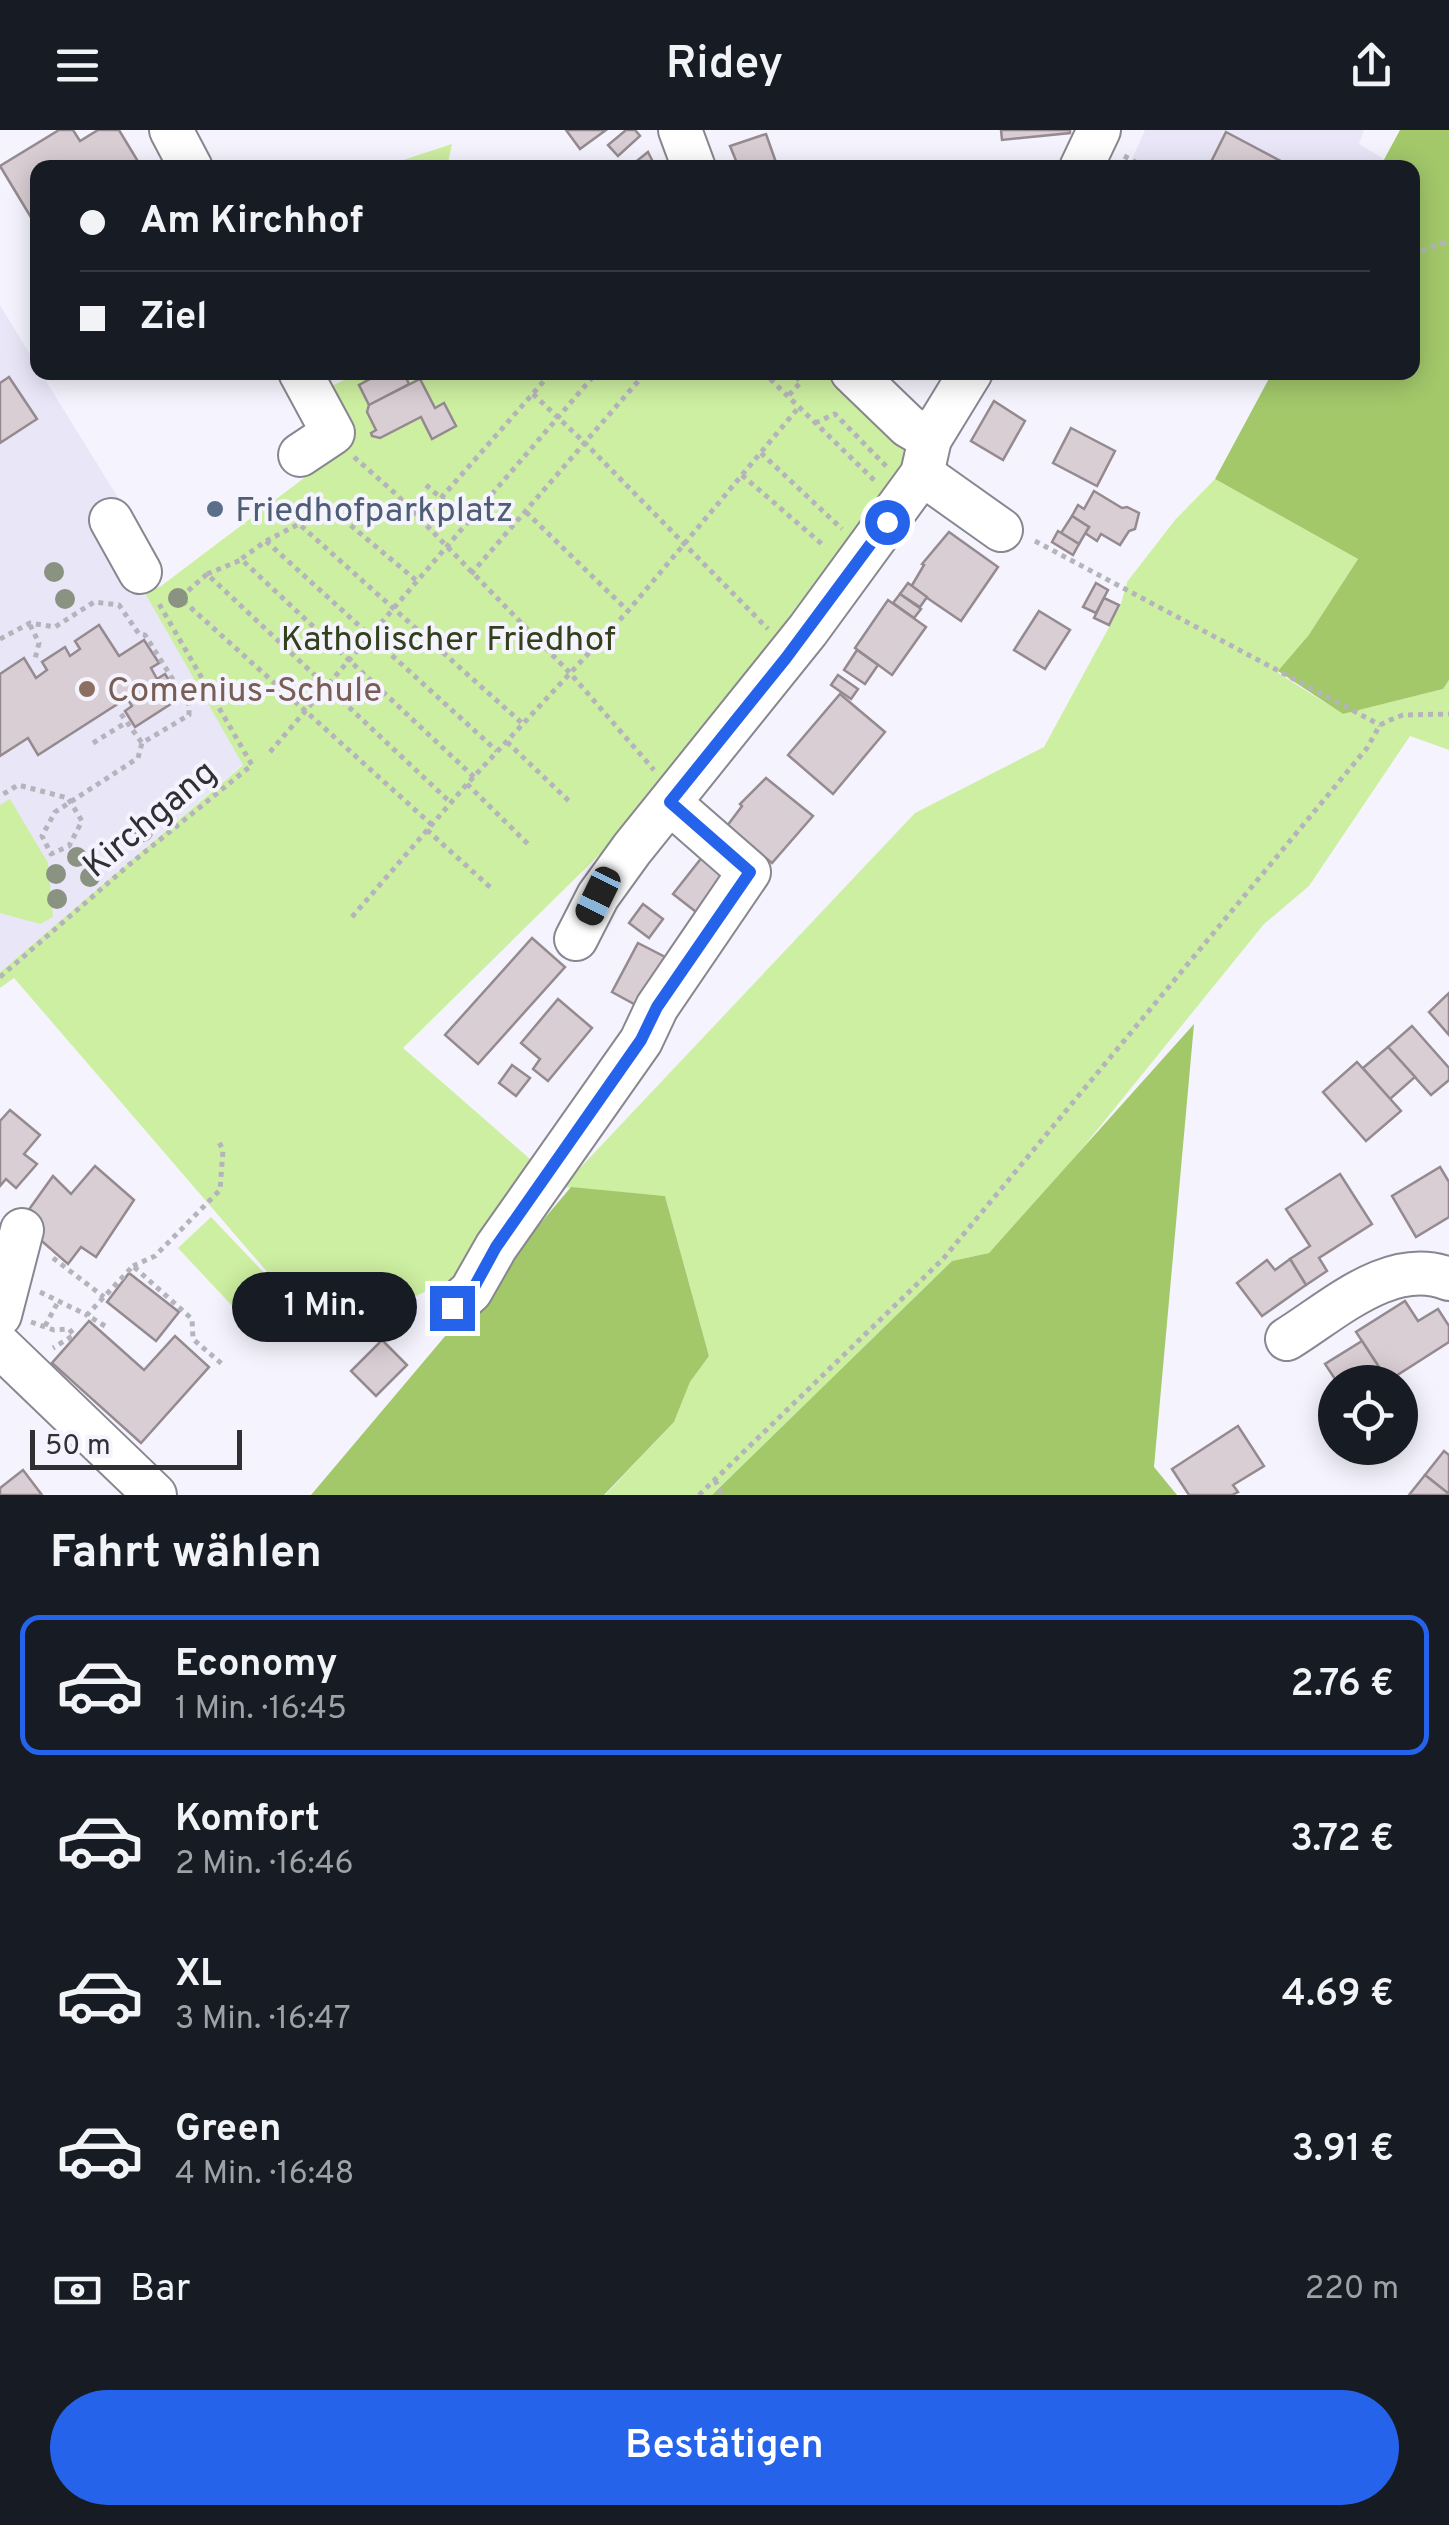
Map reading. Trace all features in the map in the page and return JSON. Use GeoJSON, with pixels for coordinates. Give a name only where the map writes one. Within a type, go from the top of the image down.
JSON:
{"type":"FeatureCollection","features":[{"type":"Feature","properties":{"kind":"street"},"geometry":{"type":"LineString","coordinates":[[171,130],[187,160]]}},
{"type":"Feature","properties":{"kind":"street"},"geometry":{"type":"LineString","coordinates":[[680,130],[691,160]]}},
{"type":"Feature","properties":{"kind":"street"},"geometry":{"type":"LineString","coordinates":[[1085,160],[1099,130]]}},
{"type":"Feature","properties":{"kind":"street"},"geometry":{"type":"LineString","coordinates":[[302,380],[319,434]]}},
{"type":"Feature","properties":{"kind":"street"},"geometry":{"type":"LineString","coordinates":[[860,380],[908,426],[913,460],[1013,533]]}},
{"type":"Feature","properties":{"kind":"street"},"geometry":{"type":"LineString","coordinates":[[576,939],[598,896],[808,630],[966,380]]}},
{"type":"Feature","properties":{"kind":"street"},"geometry":{"type":"LineString","coordinates":[[111,520],[146,559]]}},
{"type":"Feature","properties":{"kind":"street"},"geometry":{"type":"LineString","coordinates":[[452,1308],[472,1291],[496,1247],[641,1040],[657,1007],[750,872],[673,799]]}},
{"type":"Feature","properties":{"kind":"street"},"geometry":{"type":"LineString","coordinates":[[0,1316],[37,1244]]}},
{"type":"Feature","properties":{"kind":"street"},"geometry":{"type":"LineString","coordinates":[[1288,1339],[1383,1280],[1409,1272],[1449,1279]]}},
{"type":"Feature","properties":{"kind":"street"},"geometry":{"type":"LineString","coordinates":[[0,1346],[155,1495]]}},
{"type":"Feature","properties":{"kind":"path"},"geometry":{"type":"LineString","coordinates":[[1420,251],[1449,241]]}},
{"type":"Feature","properties":{"kind":"path"},"geometry":{"type":"LineString","coordinates":[[441,498],[545,380]]}},
{"type":"Feature","properties":{"kind":"path"},"geometry":{"type":"LineString","coordinates":[[270,752],[590,380]]}},
{"type":"Feature","properties":{"kind":"path"},"geometry":{"type":"LineString","coordinates":[[472,574],[639,380]]}},
{"type":"Feature","properties":{"kind":"path"},"geometry":{"type":"LineString","coordinates":[[771,380],[877,484]]}},
{"type":"Feature","properties":{"kind":"path"},"geometry":{"type":"LineString","coordinates":[[788,396],[799,380]]}},
{"type":"Feature","properties":{"kind":"path"},"geometry":{"type":"LineString","coordinates":[[533,394],[772,633]]}},
{"type":"Feature","properties":{"kind":"path"},"geometry":{"type":"LineString","coordinates":[[352,917],[628,611],[800,407]]}},
{"type":"Feature","properties":{"kind":"path"},"geometry":{"type":"LineString","coordinates":[[815,422],[836,414],[913,460]]}},
{"type":"Feature","properties":{"kind":"path"},"geometry":{"type":"LineString","coordinates":[[319,434],[448,546],[570,673],[673,799]]}},
{"type":"Feature","properties":{"kind":"path"},"geometry":{"type":"LineString","coordinates":[[761,453],[844,531]]}},
{"type":"Feature","properties":{"kind":"path"},"geometry":{"type":"LineString","coordinates":[[742,475],[830,552]]}},
{"type":"Feature","properties":{"kind":"path"},"geometry":{"type":"LineString","coordinates":[[426,485],[469,522]]}},
{"type":"Feature","properties":{"kind":"path"},"geometry":{"type":"LineString","coordinates":[[526,512],[628,611]]}},
{"type":"Feature","properties":{"kind":"path"},"geometry":{"type":"LineString","coordinates":[[342,519],[418,582]]}},
{"type":"Feature","properties":{"kind":"path"},"geometry":{"type":"LineString","coordinates":[[491,888],[180,598],[207,574],[241,559],[299,524],[523,724]]}},
{"type":"Feature","properties":{"kind":"path"},"geometry":{"type":"LineString","coordinates":[[1013,533],[1380,725]]}},
{"type":"Feature","properties":{"kind":"path"},"geometry":{"type":"LineString","coordinates":[[266,541],[498,751]]}},
{"type":"Feature","properties":{"kind":"path","name":"Kirchgang"},"geometry":{"type":"LineString","coordinates":[[0,977],[252,765],[146,559]]}},
{"type":"Feature","properties":{"kind":"path"},"geometry":{"type":"LineString","coordinates":[[241,559],[474,778]]}},
{"type":"Feature","properties":{"kind":"path"},"geometry":{"type":"LineString","coordinates":[[207,574],[451,803]]}},
{"type":"Feature","properties":{"kind":"path"},"geometry":{"type":"LineString","coordinates":[[0,639],[30,623],[55,627],[94,602],[119,606],[139,634],[145,635],[190,705],[189,715],[142,743],[138,758],[71,802],[55,812],[42,836],[52,854],[69,846],[82,821],[71,802],[68,798],[18,785],[0,796]]}},
{"type":"Feature","properties":{"kind":"path"},"geometry":{"type":"LineString","coordinates":[[30,623],[39,643],[35,659]]}},
{"type":"Feature","properties":{"kind":"path"},"geometry":{"type":"LineString","coordinates":[[121,714],[142,743]]}},
{"type":"Feature","properties":{"kind":"path"},"geometry":{"type":"LineString","coordinates":[[698,1495],[943,1259],[1367,748],[1380,725],[1404,716],[1449,714]]}},
{"type":"Feature","properties":{"kind":"path"},"geometry":{"type":"LineString","coordinates":[[93,743],[127,722]]}},
{"type":"Feature","properties":{"kind":"path"},"geometry":{"type":"LineString","coordinates":[[506,742],[570,802]]}},
{"type":"Feature","properties":{"kind":"path"},"geometry":{"type":"LineString","coordinates":[[468,784],[529,845]]}},
{"type":"Feature","properties":{"kind":"path"},"geometry":{"type":"LineString","coordinates":[[87,1315],[133,1266],[155,1256],[220,1190],[224,1150],[219,1142]]}},
{"type":"Feature","properties":{"kind":"path"},"geometry":{"type":"LineString","coordinates":[[37,1244],[104,1297]]}},
{"type":"Feature","properties":{"kind":"path"},"geometry":{"type":"LineString","coordinates":[[133,1266],[192,1319],[193,1339],[223,1364]]}},
{"type":"Feature","properties":{"kind":"path"},"geometry":{"type":"LineString","coordinates":[[34,1289],[105,1326]]}},
{"type":"Feature","properties":{"kind":"path"},"geometry":{"type":"LineString","coordinates":[[58,1302],[45,1326],[69,1329]]}},
{"type":"Feature","properties":{"kind":"path"},"geometry":{"type":"LineString","coordinates":[[715,1480],[722,1495]]}},
{"type":"Feature","properties":{"kind":"shaded area"},"geometry":{"type":"Polygon","coordinates":[[[1145,130],[1364,130],[1359,144],[1384,159],[1383,160],[1132,160],[1145,130]]]}},
{"type":"Feature","properties":{"kind":"shaded area"},"geometry":{"type":"Polygon","coordinates":[[[0,305],[30,354],[30,380],[45,380],[120,501],[102,511],[243,764],[0,972],[0,305]]]}},
{"type":"Feature","properties":{"kind":"green space"},"geometry":{"type":"Polygon","coordinates":[[[1400,130],[1449,130],[1449,680],[1443,689],[1343,714],[1278,671],[1308,636],[1358,559],[1215,479],[1268,380],[1420,380],[1420,160],[1384,160],[1400,130]]]}},
{"type":"Feature","properties":{"kind":"green space"},"geometry":{"type":"Polygon","coordinates":[[[452,144],[449,160],[403,160],[452,144]]]}},
{"type":"Feature","properties":{"kind":"green space","name":"Katholischer Friedhof"},"geometry":{"type":"Polygon","coordinates":[[[344,380],[831,380],[901,444],[914,468],[665,790],[403,1048],[562,1187],[915,813],[1044,747],[1120,607],[1127,582],[1175,520],[1215,479],[1358,559],[1308,636],[1278,673],[1343,714],[1443,689],[1449,680],[1449,750],[1410,736],[1309,886],[1264,924],[1072,1161],[989,1253],[952,1261],[712,1495],[605,1495],[674,1422],[690,1382],[709,1356],[665,1196],[563,1187],[449,1314],[431,1289],[325,1339],[14,978],[0,988],[0,972],[243,765],[145,593],[161,586],[353,441],[323,390],[344,380]]]}},
{"type":"Feature","properties":{"kind":"green space"},"geometry":{"type":"Polygon","coordinates":[[[10,799],[48,863],[53,917],[40,924],[0,913],[0,805],[10,799]]]}},
{"type":"Feature","properties":{"kind":"green space"},"geometry":{"type":"Polygon","coordinates":[[[1194,1024],[1154,1467],[1177,1495],[712,1495],[952,1261],[989,1253],[1194,1024]]]}},
{"type":"Feature","properties":{"kind":"green space"},"geometry":{"type":"Polygon","coordinates":[[[571,1187],[665,1196],[709,1356],[690,1382],[674,1422],[604,1495],[311,1495],[571,1187]]]}},
{"type":"Feature","properties":{"kind":"green space"},"geometry":{"type":"Polygon","coordinates":[[[211,1217],[268,1277],[235,1309],[178,1248],[211,1217]]]}},
{"type":"Feature","properties":{"kind":"building"},"geometry":{"type":"Polygon","coordinates":[[[59,130],[73,130],[80,141],[98,130],[119,130],[137,160],[30,160],[30,216],[0,166],[59,130]]]}},
{"type":"Feature","properties":{"kind":"building"},"geometry":{"type":"Polygon","coordinates":[[[566,130],[606,130],[580,149],[566,130]]]}},
{"type":"Feature","properties":{"kind":"building"},"geometry":{"type":"Polygon","coordinates":[[[626,130],[635,130],[640,136],[618,156],[608,145],[626,130]]]}},
{"type":"Feature","properties":{"kind":"building"},"geometry":{"type":"Polygon","coordinates":[[[1001,130],[1070,130],[1070,133],[1002,140],[1001,130]]]}},
{"type":"Feature","properties":{"kind":"building"},"geometry":{"type":"Polygon","coordinates":[[[1226,132],[1279,160],[1212,160],[1226,132]]]}},
{"type":"Feature","properties":{"kind":"building"},"geometry":{"type":"Polygon","coordinates":[[[766,134],[775,160],[736,160],[730,146],[766,134]]]}},
{"type":"Feature","properties":{"kind":"building"},"geometry":{"type":"Polygon","coordinates":[[[9,377],[37,419],[0,443],[0,383],[9,377]]]}},
{"type":"Feature","properties":{"kind":"building"},"geometry":{"type":"Polygon","coordinates":[[[368,380],[407,380],[409,384],[369,405],[359,385],[368,380]]]}},
{"type":"Feature","properties":{"kind":"building"},"geometry":{"type":"Polygon","coordinates":[[[421,380],[435,408],[444,403],[456,426],[432,439],[421,417],[380,438],[371,433],[376,430],[367,412],[369,405],[421,380]]]}},
{"type":"Feature","properties":{"kind":"building"},"geometry":{"type":"Polygon","coordinates":[[[994,401],[1025,421],[1003,460],[971,441],[994,401]]]}},
{"type":"Feature","properties":{"kind":"building"},"geometry":{"type":"Polygon","coordinates":[[[1071,428],[1115,451],[1097,486],[1053,463],[1071,428]]]}},
{"type":"Feature","properties":{"kind":"building"},"geometry":{"type":"Polygon","coordinates":[[[1094,491],[1139,513],[1135,529],[1129,531],[1120,545],[1101,534],[1097,541],[1085,533],[1089,527],[1072,516],[1078,505],[1084,509],[1094,491]]]}},
{"type":"Feature","properties":{"kind":"building"},"geometry":{"type":"Polygon","coordinates":[[[1072,516],[1089,527],[1079,544],[1061,533],[1072,516]]]}},
{"type":"Feature","properties":{"kind":"building"},"geometry":{"type":"Polygon","coordinates":[[[1058,531],[1079,544],[1073,555],[1052,542],[1058,531]]]}},
{"type":"Feature","properties":{"kind":"building"},"geometry":{"type":"Polygon","coordinates":[[[949,532],[998,567],[961,621],[911,587],[922,564],[949,532]]]}},
{"type":"Feature","properties":{"kind":"building"},"geometry":{"type":"Polygon","coordinates":[[[908,583],[927,597],[920,607],[900,594],[908,583]]]}},
{"type":"Feature","properties":{"kind":"building"},"geometry":{"type":"Polygon","coordinates":[[[1096,583],[1108,590],[1096,613],[1083,607],[1096,583]]]}},
{"type":"Feature","properties":{"kind":"building"},"geometry":{"type":"Polygon","coordinates":[[[900,594],[921,609],[914,618],[893,603],[900,594]]]}},
{"type":"Feature","properties":{"kind":"building"},"geometry":{"type":"Polygon","coordinates":[[[1104,598],[1119,605],[1109,625],[1094,618],[1104,598]]]}},
{"type":"Feature","properties":{"kind":"building"},"geometry":{"type":"Polygon","coordinates":[[[888,600],[926,627],[892,675],[855,648],[888,600]]]}},
{"type":"Feature","properties":{"kind":"building"},"geometry":{"type":"Polygon","coordinates":[[[1039,611],[1070,630],[1045,669],[1014,650],[1039,611]]]}},
{"type":"Feature","properties":{"kind":"building","name":"Comenius-Schule"},"geometry":{"type":"Polygon","coordinates":[[[99,625],[119,656],[144,640],[159,663],[151,668],[157,679],[165,674],[180,698],[135,727],[125,711],[132,706],[127,698],[38,755],[28,738],[0,756],[0,674],[24,658],[36,678],[47,670],[42,662],[65,647],[70,656],[80,649],[75,641],[99,625]]]}},
{"type":"Feature","properties":{"kind":"building"},"geometry":{"type":"Polygon","coordinates":[[[857,650],[878,665],[865,684],[844,670],[857,650]]]}},
{"type":"Feature","properties":{"kind":"building"},"geometry":{"type":"Polygon","coordinates":[[[838,675],[858,689],[851,699],[831,685],[838,675]]]}},
{"type":"Feature","properties":{"kind":"building"},"geometry":{"type":"Polygon","coordinates":[[[840,694],[885,732],[833,794],[788,755],[840,694]]]}},
{"type":"Feature","properties":{"kind":"building"},"geometry":{"type":"Polygon","coordinates":[[[766,778],[813,816],[772,863],[727,826],[740,804],[766,778]]]}},
{"type":"Feature","properties":{"kind":"building"},"geometry":{"type":"Polygon","coordinates":[[[703,856],[730,876],[700,915],[673,894],[703,856]]]}},
{"type":"Feature","properties":{"kind":"building"},"geometry":{"type":"Polygon","coordinates":[[[643,904],[663,919],[649,938],[629,923],[643,904]]]}},
{"type":"Feature","properties":{"kind":"building"},"geometry":{"type":"Polygon","coordinates":[[[532,938],[565,967],[478,1064],[445,1035],[532,938]]]}},
{"type":"Feature","properties":{"kind":"building"},"geometry":{"type":"Polygon","coordinates":[[[638,943],[673,961],[647,1011],[612,992],[638,943]]]}},
{"type":"Feature","properties":{"kind":"building"},"geometry":{"type":"Polygon","coordinates":[[[1449,993],[1449,1035],[1429,1012],[1449,993]]]}},
{"type":"Feature","properties":{"kind":"building"},"geometry":{"type":"Polygon","coordinates":[[[558,999],[592,1028],[548,1081],[533,1069],[540,1059],[521,1043],[558,999]]]}},
{"type":"Feature","properties":{"kind":"building"},"geometry":{"type":"Polygon","coordinates":[[[1412,1026],[1449,1068],[1449,1080],[1431,1095],[1388,1047],[1412,1026]]]}},
{"type":"Feature","properties":{"kind":"building"},"geometry":{"type":"Polygon","coordinates":[[[1388,1047],[1415,1077],[1390,1099],[1363,1068],[1388,1047]]]}},
{"type":"Feature","properties":{"kind":"building"},"geometry":{"type":"Polygon","coordinates":[[[1357,1062],[1401,1111],[1366,1141],[1323,1092],[1357,1062]]]}},
{"type":"Feature","properties":{"kind":"building"},"geometry":{"type":"Polygon","coordinates":[[[512,1065],[530,1078],[516,1096],[499,1083],[512,1065]]]}},
{"type":"Feature","properties":{"kind":"building"},"geometry":{"type":"Polygon","coordinates":[[[10,1110],[40,1135],[24,1154],[37,1164],[16,1188],[6,1179],[0,1186],[0,1121],[10,1110]]]}},
{"type":"Feature","properties":{"kind":"building"},"geometry":{"type":"Polygon","coordinates":[[[95,1166],[134,1200],[96,1257],[81,1247],[68,1264],[20,1222],[53,1176],[71,1194],[95,1166]]]}},
{"type":"Feature","properties":{"kind":"building"},"geometry":{"type":"Polygon","coordinates":[[[1440,1167],[1449,1182],[1449,1217],[1416,1237],[1392,1196],[1440,1167]]]}},
{"type":"Feature","properties":{"kind":"building"},"geometry":{"type":"Polygon","coordinates":[[[1340,1174],[1372,1224],[1319,1258],[1327,1271],[1306,1285],[1290,1259],[1310,1246],[1286,1209],[1340,1174]]]}},
{"type":"Feature","properties":{"kind":"building"},"geometry":{"type":"Polygon","coordinates":[[[1290,1259],[1306,1285],[1262,1316],[1237,1283],[1267,1260],[1275,1270],[1290,1259]]]}},
{"type":"Feature","properties":{"kind":"building"},"geometry":{"type":"Polygon","coordinates":[[[129,1273],[179,1312],[156,1341],[107,1302],[129,1273]]]}},
{"type":"Feature","properties":{"kind":"building"},"geometry":{"type":"Polygon","coordinates":[[[1405,1301],[1418,1321],[1438,1309],[1449,1326],[1449,1342],[1413,1365],[1378,1365],[1356,1332],[1405,1301]]]}},
{"type":"Feature","properties":{"kind":"building"},"geometry":{"type":"Polygon","coordinates":[[[89,1321],[144,1370],[175,1336],[209,1367],[141,1443],[52,1363],[89,1321]]]}},
{"type":"Feature","properties":{"kind":"building"},"geometry":{"type":"Polygon","coordinates":[[[382,1340],[407,1365],[376,1396],[351,1371],[382,1340]]]}},
{"type":"Feature","properties":{"kind":"building"},"geometry":{"type":"Polygon","coordinates":[[[1362,1341],[1378,1365],[1326,1365],[1362,1341]]]}},
{"type":"Feature","properties":{"kind":"building"},"geometry":{"type":"Polygon","coordinates":[[[1238,1426],[1264,1466],[1233,1485],[1238,1492],[1232,1495],[1189,1495],[1172,1469],[1238,1426]]]}},
{"type":"Feature","properties":{"kind":"building"},"geometry":{"type":"Polygon","coordinates":[[[1444,1451],[1449,1455],[1449,1494],[1425,1475],[1444,1451]]]}},
{"type":"Feature","properties":{"kind":"building"},"geometry":{"type":"Polygon","coordinates":[[[23,1470],[42,1495],[0,1495],[0,1488],[23,1470]]]}},
{"type":"Feature","properties":{"kind":"building"},"geometry":{"type":"Polygon","coordinates":[[[1425,1475],[1449,1494],[1449,1495],[1409,1495],[1425,1475]]]}},
{"type":"Feature","properties":{"kind":"place","name":"Friedhofparkplatz"},"geometry":{"type":"Point","coordinates":[215,509]}},
{"type":"Feature","properties":{"kind":"place","name":"Comenius-Schule"},"geometry":{"type":"Point","coordinates":[87,689]}},
{"type":"Feature","properties":{"kind":"route"},"geometry":{"type":"LineString","coordinates":[[452,1308],[472,1291],[496,1247],[641,1040],[657,1007],[750,872],[670,802],[786,658],[887,522]]}}]}
